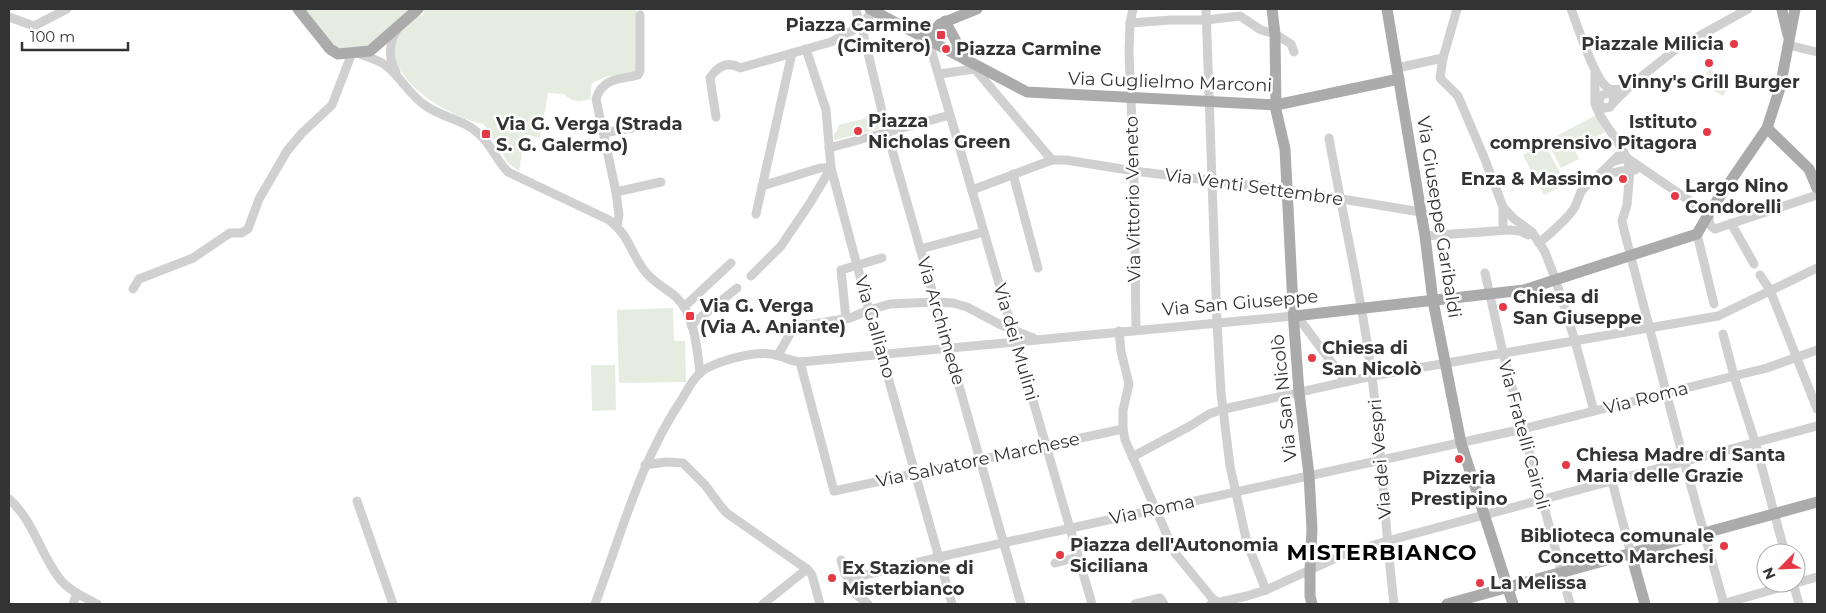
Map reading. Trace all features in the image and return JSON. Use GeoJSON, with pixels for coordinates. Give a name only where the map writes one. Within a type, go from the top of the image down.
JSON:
{"type":"FeatureCollection","features":[{"type":"Feature","properties":{"kind":"main road"},"geometry":{"type":"LineString","coordinates":[[298,9],[335,53],[370,51],[418,9]]}},
{"type":"Feature","properties":{"kind":"main road"},"geometry":{"type":"LineString","coordinates":[[926,38],[940,24],[977,9]]}},
{"type":"Feature","properties":{"kind":"main road","name":"Via San Nicolò"},"geometry":{"type":"LineString","coordinates":[[1272,9],[1275,34],[1276,105],[1285,149],[1299,392],[1309,475],[1312,529],[1310,596],[1312,604]]}},
{"type":"Feature","properties":{"kind":"main road","name":"Via Giuseppe Garibaldi"},"geometry":{"type":"LineString","coordinates":[[1387,9],[1425,236],[1433,301],[1458,431],[1458,447]]}},
{"type":"Feature","properties":{"kind":"main road"},"geometry":{"type":"LineString","coordinates":[[1697,234],[1767,128],[1780,88],[1788,44],[1787,9]]}},
{"type":"Feature","properties":{"kind":"main road","name":"Via Guglielmo Marconi"},"geometry":{"type":"LineString","coordinates":[[870,10],[1027,92],[1131,99],[1276,105],[1398,74]]}},
{"type":"Feature","properties":{"kind":"main road"},"geometry":{"type":"LineString","coordinates":[[946,21],[972,64]]}},
{"type":"Feature","properties":{"kind":"main road"},"geometry":{"type":"LineString","coordinates":[[1767,128],[1809,169],[1817,188]]}},
{"type":"Feature","properties":{"kind":"main road","name":"Via San Giuseppe"},"geometry":{"type":"LineString","coordinates":[[1294,316],[1524,290],[1697,234]]}},
{"type":"Feature","properties":{"kind":"main road"},"geometry":{"type":"LineString","coordinates":[[1458,447],[1484,515],[1513,604]]}},
{"type":"Feature","properties":{"kind":"main road"},"geometry":{"type":"LineString","coordinates":[[1447,604],[1817,502]]}},
{"type":"Feature","properties":{"kind":"main road"},"geometry":{"type":"LineString","coordinates":[[1632,554],[1645,604]]}},
{"type":"Feature","properties":{"kind":"street"},"geometry":{"type":"LineString","coordinates":[[9,17],[34,26],[65,9]]}},
{"type":"Feature","properties":{"kind":"street","name":"Via Archimede"},"geometry":{"type":"LineString","coordinates":[[856,9],[887,132],[1021,604]]}},
{"type":"Feature","properties":{"kind":"street","name":"Via Vittorio Veneto"},"geometry":{"type":"LineString","coordinates":[[1132,9],[1130,23],[1136,330]]}},
{"type":"Feature","properties":{"kind":"street"},"geometry":{"type":"LineString","coordinates":[[1206,9],[1221,393],[1235,492],[1249,550],[1266,590]]}},
{"type":"Feature","properties":{"kind":"street"},"geometry":{"type":"LineString","coordinates":[[1457,9],[1442,58],[1440,78],[1458,96],[1484,157],[1503,207],[1503,230]]}},
{"type":"Feature","properties":{"kind":"street"},"geometry":{"type":"LineString","coordinates":[[1571,9],[1595,73],[1612,95],[1609,122],[1613,133]]}},
{"type":"Feature","properties":{"kind":"street"},"geometry":{"type":"LineString","coordinates":[[1598,102],[1602,94],[1612,95],[1629,86],[1676,49],[1749,9]]}},
{"type":"Feature","properties":{"kind":"street"},"geometry":{"type":"LineString","coordinates":[[716,117],[710,78],[716,68],[728,64],[740,68],[832,42],[852,31],[870,10]]}},
{"type":"Feature","properties":{"kind":"street"},"geometry":{"type":"LineString","coordinates":[[617,226],[619,215],[616,192],[596,99],[603,85],[634,76],[640,71],[640,15]]}},
{"type":"Feature","properties":{"kind":"street"},"geometry":{"type":"LineString","coordinates":[[1130,23],[1206,20],[1240,16],[1261,30],[1275,34],[1291,44],[1294,52]]}},
{"type":"Feature","properties":{"kind":"street"},"geometry":{"type":"LineString","coordinates":[[400,26],[390,45],[390,52],[393,67],[410,93],[426,106],[474,130],[486,141],[508,172],[609,220],[617,226],[628,240],[644,272],[685,306],[696,341],[708,367]]}},
{"type":"Feature","properties":{"kind":"street"},"geometry":{"type":"LineString","coordinates":[[852,31],[863,35]]}},
{"type":"Feature","properties":{"kind":"street","name":"Via dei Mulini"},"geometry":{"type":"LineString","coordinates":[[926,38],[940,77],[1092,604]]}},
{"type":"Feature","properties":{"kind":"street"},"geometry":{"type":"LineString","coordinates":[[1788,44],[1817,52]]}},
{"type":"Feature","properties":{"kind":"street","name":"Via Galliano"},"geometry":{"type":"LineString","coordinates":[[806,49],[826,110],[832,168],[857,265],[952,604]]}},
{"type":"Feature","properties":{"kind":"street"},"geometry":{"type":"LineString","coordinates":[[133,289],[139,279],[192,258],[230,233],[241,233],[248,229],[259,199],[286,151],[332,105],[354,53],[377,60],[387,66],[401,80]]}},
{"type":"Feature","properties":{"kind":"street"},"geometry":{"type":"LineString","coordinates":[[756,214],[792,53]]}},
{"type":"Feature","properties":{"kind":"street"},"geometry":{"type":"LineString","coordinates":[[1398,74],[1442,58]]}},
{"type":"Feature","properties":{"kind":"street"},"geometry":{"type":"LineString","coordinates":[[940,77],[972,64],[1052,160]]}},
{"type":"Feature","properties":{"kind":"street"},"geometry":{"type":"LineString","coordinates":[[1595,73],[1598,102],[1627,158],[1630,170],[1627,204],[1622,221],[1666,394],[1723,604],[1761,593]]}},
{"type":"Feature","properties":{"kind":"street"},"geometry":{"type":"LineString","coordinates":[[1598,102],[1607,108],[1612,95],[1629,86]]}},
{"type":"Feature","properties":{"kind":"street"},"geometry":{"type":"LineString","coordinates":[[829,148],[950,115]]}},
{"type":"Feature","properties":{"kind":"street"},"geometry":{"type":"LineString","coordinates":[[604,133],[647,124]]}},
{"type":"Feature","properties":{"kind":"street","name":"Via dei Vespri"},"geometry":{"type":"LineString","coordinates":[[1329,138],[1362,308],[1372,376],[1382,460],[1387,541],[1394,604]]}},
{"type":"Feature","properties":{"kind":"street"},"geometry":{"type":"LineString","coordinates":[[1539,244],[1560,226],[1573,210],[1582,191],[1615,161],[1619,155],[1619,144]]}},
{"type":"Feature","properties":{"kind":"street"},"geometry":{"type":"LineString","coordinates":[[1615,161],[1627,158]]}},
{"type":"Feature","properties":{"kind":"street"},"geometry":{"type":"LineString","coordinates":[[1627,158],[1709,214],[1709,222],[1715,229],[1817,195]]}},
{"type":"Feature","properties":{"kind":"street","name":"Via Venti Settembre"},"geometry":{"type":"LineString","coordinates":[[972,190],[1052,160],[1066,160],[1134,171],[1287,190],[1421,212]]}},
{"type":"Feature","properties":{"kind":"street"},"geometry":{"type":"LineString","coordinates":[[762,186],[820,168],[832,168]]}},
{"type":"Feature","properties":{"kind":"street"},"geometry":{"type":"LineString","coordinates":[[751,276],[781,246],[832,168]]}},
{"type":"Feature","properties":{"kind":"street"},"geometry":{"type":"LineString","coordinates":[[1593,181],[1623,170],[1643,170]]}},
{"type":"Feature","properties":{"kind":"street"},"geometry":{"type":"LineString","coordinates":[[1013,174],[1038,268]]}},
{"type":"Feature","properties":{"kind":"street"},"geometry":{"type":"LineString","coordinates":[[616,192],[661,182]]}},
{"type":"Feature","properties":{"kind":"street"},"geometry":{"type":"LineString","coordinates":[[1503,207],[1513,218],[1532,232],[1545,252],[1575,341],[1594,411]]}},
{"type":"Feature","properties":{"kind":"street"},"geometry":{"type":"LineString","coordinates":[[1731,223],[1754,264]]}},
{"type":"Feature","properties":{"kind":"street"},"geometry":{"type":"LineString","coordinates":[[1425,236],[1503,230],[1520,231],[1531,236],[1539,244]]}},
{"type":"Feature","properties":{"kind":"street"},"geometry":{"type":"LineString","coordinates":[[920,249],[984,232]]}},
{"type":"Feature","properties":{"kind":"street"},"geometry":{"type":"LineString","coordinates":[[1697,234],[1714,304]]}},
{"type":"Feature","properties":{"kind":"street"},"geometry":{"type":"LineString","coordinates":[[846,319],[841,270],[882,258]]}},
{"type":"Feature","properties":{"kind":"street"},"geometry":{"type":"LineString","coordinates":[[685,306],[732,263]]}},
{"type":"Feature","properties":{"kind":"street"},"geometry":{"type":"LineString","coordinates":[[1132,457],[1209,414],[1224,409],[1445,362],[1718,316],[1817,268]]}},
{"type":"Feature","properties":{"kind":"street","name":"Via Fratelli Cairoli"},"geometry":{"type":"LineString","coordinates":[[1485,273],[1503,353],[1570,604]]}},
{"type":"Feature","properties":{"kind":"street"},"geometry":{"type":"LineString","coordinates":[[1760,275],[1770,290],[1817,409]]}},
{"type":"Feature","properties":{"kind":"street"},"geometry":{"type":"LineString","coordinates":[[691,325],[737,288]]}},
{"type":"Feature","properties":{"kind":"street"},"geometry":{"type":"LineString","coordinates":[[778,355],[794,327],[846,319],[890,304],[954,303],[967,307],[999,324],[1036,339]]}},
{"type":"Feature","properties":{"kind":"street"},"geometry":{"type":"LineString","coordinates":[[1294,316],[1304,324],[1346,382]]}},
{"type":"Feature","properties":{"kind":"street","name":"Via San Giuseppe"},"geometry":{"type":"LineString","coordinates":[[595,604],[645,465],[675,409],[700,373],[708,367],[745,355],[778,355],[787,360],[800,362],[1294,316]]}},
{"type":"Feature","properties":{"kind":"street"},"geometry":{"type":"LineString","coordinates":[[1119,331],[1121,351],[1129,384],[1124,410],[1123,429],[1132,457],[1175,553],[1214,603],[1266,590],[1345,554],[1387,541],[1817,426]]}},
{"type":"Feature","properties":{"kind":"street"},"geometry":{"type":"LineString","coordinates":[[1723,334],[1782,543]]}},
{"type":"Feature","properties":{"kind":"street"},"geometry":{"type":"LineString","coordinates":[[696,341],[700,373]]}},
{"type":"Feature","properties":{"kind":"street","name":"Via Roma"},"geometry":{"type":"LineString","coordinates":[[852,578],[1309,475],[1458,447],[1473,440],[1734,376],[1797,358],[1817,350]]}},
{"type":"Feature","properties":{"kind":"street","name":"Via Salvatore Marchese"},"geometry":{"type":"LineString","coordinates":[[800,362],[834,490],[1123,429]]}},
{"type":"Feature","properties":{"kind":"street"},"geometry":{"type":"LineString","coordinates":[[645,465],[666,462],[683,464],[705,485],[728,514],[807,569],[812,575],[820,604]]}},
{"type":"Feature","properties":{"kind":"street"},"geometry":{"type":"LineString","coordinates":[[1612,482],[1632,554]]}},
{"type":"Feature","properties":{"kind":"street"},"geometry":{"type":"LineString","coordinates":[[9,499],[26,519],[59,578],[77,593],[97,604]]}},
{"type":"Feature","properties":{"kind":"street"},"geometry":{"type":"LineString","coordinates":[[356,501],[392,604]]}},
{"type":"Feature","properties":{"kind":"street"},"geometry":{"type":"LineString","coordinates":[[1055,563],[1078,557]]}},
{"type":"Feature","properties":{"kind":"street"},"geometry":{"type":"LineString","coordinates":[[841,560],[844,574],[852,578],[852,591],[864,601]]}},
{"type":"Feature","properties":{"kind":"street"},"geometry":{"type":"LineString","coordinates":[[763,604],[807,569]]}},
{"type":"Feature","properties":{"kind":"street"},"geometry":{"type":"LineString","coordinates":[[73,604],[77,593]]}},
{"type":"Feature","properties":{"kind":"street"},"geometry":{"type":"LineString","coordinates":[[1135,604],[1160,598],[1164,604]]}},
{"type":"Feature","properties":{"kind":"shaded area"},"geometry":{"type":"Polygon","coordinates":[[[303,9],[413,9],[373,46],[337,50],[303,9]]]}},
{"type":"Feature","properties":{"kind":"shaded area"},"geometry":{"type":"Polygon","coordinates":[[[422,9],[636,9],[636,72],[605,77],[592,83],[590,99],[586,100],[576,101],[564,94],[548,93],[540,138],[525,134],[519,171],[508,163],[484,124],[470,121],[438,105],[422,94],[399,67],[394,52],[396,37],[402,28],[417,14],[421,16],[424,13],[422,9]]]}},
{"type":"Feature","properties":{"kind":"shaded area"},"geometry":{"type":"Polygon","coordinates":[[[1709,69],[1731,83],[1723,96],[1701,83],[1709,69]]]}},
{"type":"Feature","properties":{"kind":"shaded area"},"geometry":{"type":"Polygon","coordinates":[[[1596,115],[1605,132],[1574,149],[1579,159],[1561,168],[1547,141],[1596,115]]]}},
{"type":"Feature","properties":{"kind":"shaded area"},"geometry":{"type":"Polygon","coordinates":[[[876,116],[879,129],[834,140],[834,134],[837,131],[838,125],[876,116]]]}},
{"type":"Feature","properties":{"kind":"shaded area"},"geometry":{"type":"Polygon","coordinates":[[[1544,143],[1566,184],[1544,195],[1523,155],[1544,143]]]}},
{"type":"Feature","properties":{"kind":"shaded area"},"geometry":{"type":"Polygon","coordinates":[[[673,308],[674,341],[685,341],[686,382],[619,383],[617,310],[673,308]]]}},
{"type":"Feature","properties":{"kind":"shaded area"},"geometry":{"type":"Polygon","coordinates":[[[591,365],[615,365],[616,410],[592,411],[591,365]]]}},
{"type":"Feature","properties":{"kind":"place","name":"Piazza Carmine (Cimitero)"},"geometry":{"type":"Point","coordinates":[941,35]}},
{"type":"Feature","properties":{"kind":"place","name":"Piazzale Milicia"},"geometry":{"type":"Point","coordinates":[1734,44]}},
{"type":"Feature","properties":{"kind":"place","name":"Piazza Carmine"},"geometry":{"type":"Point","coordinates":[946,49]}},
{"type":"Feature","properties":{"kind":"place","name":"Vinny's Grill Burger"},"geometry":{"type":"Point","coordinates":[1709,63]}},
{"type":"Feature","properties":{"kind":"place","name":"Piazza Nicholas Green"},"geometry":{"type":"Point","coordinates":[858,131]}},
{"type":"Feature","properties":{"kind":"place","name":"Istituto comprensivo Pitagora"},"geometry":{"type":"Point","coordinates":[1707,132]}},
{"type":"Feature","properties":{"kind":"place","name":"Via G. Verga (Strada S. G. Galermo)"},"geometry":{"type":"Point","coordinates":[486,134]}},
{"type":"Feature","properties":{"kind":"place","name":"Enza & Massimo"},"geometry":{"type":"Point","coordinates":[1623,179]}},
{"type":"Feature","properties":{"kind":"place","name":"Largo Nino Condorelli"},"geometry":{"type":"Point","coordinates":[1675,196]}},
{"type":"Feature","properties":{"kind":"place","name":"Chiesa di San Giuseppe"},"geometry":{"type":"Point","coordinates":[1503,307]}},
{"type":"Feature","properties":{"kind":"place","name":"Via G. Verga (Via A. Aniante)"},"geometry":{"type":"Point","coordinates":[690,316]}},
{"type":"Feature","properties":{"kind":"place","name":"Chiesa di San Nicolò"},"geometry":{"type":"Point","coordinates":[1312,358]}},
{"type":"Feature","properties":{"kind":"place","name":"Pizzeria Prestipino"},"geometry":{"type":"Point","coordinates":[1459,459]}},
{"type":"Feature","properties":{"kind":"place","name":"Chiesa Madre di Santa Maria delle Grazie"},"geometry":{"type":"Point","coordinates":[1566,465]}},
{"type":"Feature","properties":{"kind":"place","name":"Biblioteca comunale Concetto Marchesi"},"geometry":{"type":"Point","coordinates":[1724,546]}},
{"type":"Feature","properties":{"kind":"place","name":"Piazza dell'Autonomia Siciliana"},"geometry":{"type":"Point","coordinates":[1060,555]}},
{"type":"Feature","properties":{"kind":"place","name":"Ex Stazione di Misterbianco"},"geometry":{"type":"Point","coordinates":[832,578]}},
{"type":"Feature","properties":{"kind":"place","name":"La Melissa"},"geometry":{"type":"Point","coordinates":[1480,583]}},
{"type":"Feature","properties":{"kind":"district","name":"MISTERBIANCO"},"geometry":{"type":"Point","coordinates":[1382,552]}}]}
